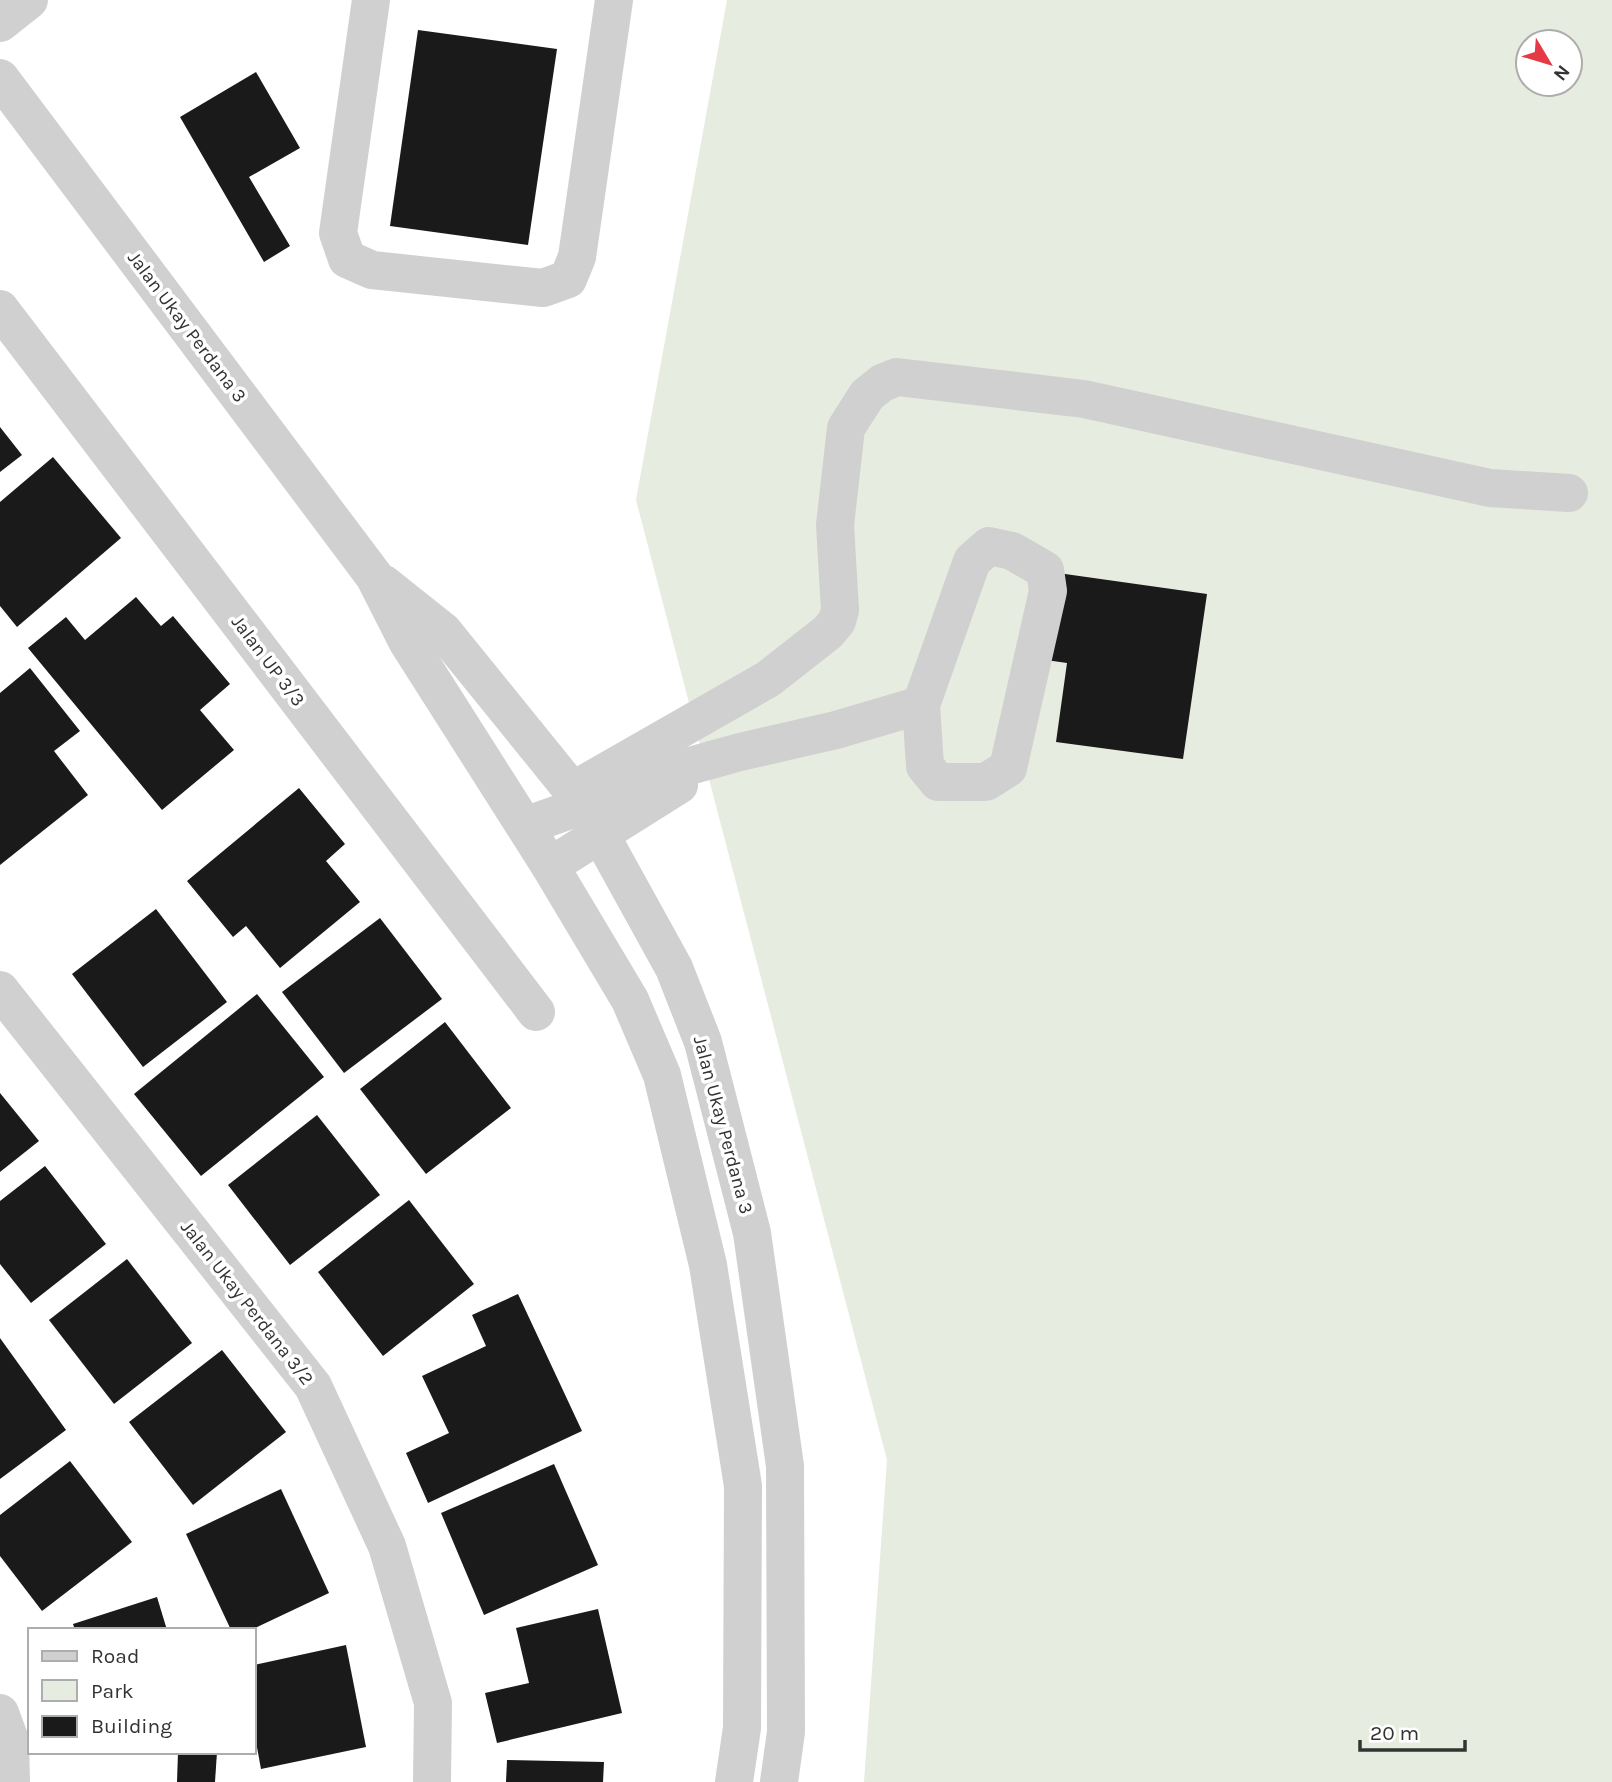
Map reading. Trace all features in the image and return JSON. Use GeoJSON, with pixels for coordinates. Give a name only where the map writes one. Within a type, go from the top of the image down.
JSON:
{"type":"FeatureCollection","features":[{"type":"Feature","properties":{"kind":"street"},"geometry":{"type":"LineString","coordinates":[[0,23],[29,0]]}},
{"type":"Feature","properties":{"kind":"street"},"geometry":{"type":"LineString","coordinates":[[370,0],[338,233],[347,259],[372,270],[543,288],[568,279],[577,257],[614,0]]}},
{"type":"Feature","properties":{"kind":"street","name":"Jalan Ukay Perdana 3"},"geometry":{"type":"LineString","coordinates":[[0,78],[374,576],[407,641],[550,866],[630,1000],[662,1075],[708,1265],[743,1486],[742,1728],[734,1782]]}},
{"type":"Feature","properties":{"kind":"street","name":"Jalan UP 3/3"},"geometry":{"type":"LineString","coordinates":[[0,309],[536,1012]]}},
{"type":"Feature","properties":{"kind":"street"},"geometry":{"type":"LineString","coordinates":[[550,866],[585,810],[768,679],[828,632],[837,621],[840,610],[835,525],[846,428],[867,396],[882,383],[897,377],[1084,399],[1489,488],[1569,493]]}},
{"type":"Feature","properties":{"kind":"street"},"geometry":{"type":"LineString","coordinates":[[989,546],[1012,551],[1045,570],[1048,591],[1008,768],[986,782],[938,782],[925,766],[921,705],[972,561],[989,546]]}},
{"type":"Feature","properties":{"kind":"street","name":"Jalan Ukay Perdana 3"},"geometry":{"type":"LineString","coordinates":[[374,576],[443,631],[585,810],[674,968],[698,1030],[752,1233],[785,1466],[786,1732],[779,1782]]}},
{"type":"Feature","properties":{"kind":"street"},"geometry":{"type":"LineString","coordinates":[[525,827],[585,810],[639,780],[740,752],[836,730],[921,705]]}},
{"type":"Feature","properties":{"kind":"street","name":"Jalan Ukay Perdana 3/2"},"geometry":{"type":"LineString","coordinates":[[0,990],[313,1385],[387,1546],[433,1703],[432,1782]]}},
{"type":"Feature","properties":{"kind":"street"},"geometry":{"type":"LineString","coordinates":[[0,1713],[10,1740],[11,1782]]}},
{"type":"Feature","properties":{"kind":"green space"},"geometry":{"type":"Polygon","coordinates":[[[727,0],[1612,0],[1612,1782],[864,1782],[887,1460],[636,500],[727,0]]]}},
{"type":"Feature","properties":{"kind":"building"},"geometry":{"type":"Polygon","coordinates":[[[418,30],[557,49],[528,245],[390,226],[418,30]]]}},
{"type":"Feature","properties":{"kind":"building"},"geometry":{"type":"Polygon","coordinates":[[[256,72],[300,148],[249,177],[290,246],[264,262],[180,117],[256,72]]]}},
{"type":"Feature","properties":{"kind":"building"},"geometry":{"type":"Polygon","coordinates":[[[0,427],[22,455],[0,472],[0,427]]]}},
{"type":"Feature","properties":{"kind":"building"},"geometry":{"type":"Polygon","coordinates":[[[53,457],[121,538],[17,627],[0,606],[0,502],[53,457]]]}},
{"type":"Feature","properties":{"kind":"building"},"geometry":{"type":"Polygon","coordinates":[[[1058,573],[1207,594],[1183,759],[1056,742],[1067,663],[1046,660],[1058,573]]]}},
{"type":"Feature","properties":{"kind":"building"},"geometry":{"type":"Polygon","coordinates":[[[136,597],[161,626],[173,616],[230,684],[200,710],[234,750],[162,810],[28,648],[66,617],[85,640],[136,597]]]}},
{"type":"Feature","properties":{"kind":"building"},"geometry":{"type":"Polygon","coordinates":[[[30,668],[80,731],[54,751],[88,795],[0,865],[0,693],[30,668]]]}},
{"type":"Feature","properties":{"kind":"building"},"geometry":{"type":"Polygon","coordinates":[[[299,788],[345,844],[326,861],[360,902],[280,968],[246,926],[233,937],[187,881],[299,788]]]}},
{"type":"Feature","properties":{"kind":"building"},"geometry":{"type":"Polygon","coordinates":[[[156,909],[227,1002],[143,1067],[72,974],[156,909]]]}},
{"type":"Feature","properties":{"kind":"building"},"geometry":{"type":"Polygon","coordinates":[[[380,918],[442,999],[344,1073],[282,992],[380,918]]]}},
{"type":"Feature","properties":{"kind":"building"},"geometry":{"type":"Polygon","coordinates":[[[257,994],[324,1077],[201,1176],[134,1094],[257,994]]]}},
{"type":"Feature","properties":{"kind":"building"},"geometry":{"type":"Polygon","coordinates":[[[445,1022],[511,1108],[426,1174],[360,1089],[445,1022]]]}},
{"type":"Feature","properties":{"kind":"building"},"geometry":{"type":"Polygon","coordinates":[[[0,1093],[39,1141],[0,1172],[0,1093]]]}},
{"type":"Feature","properties":{"kind":"building"},"geometry":{"type":"Polygon","coordinates":[[[317,1115],[380,1195],[290,1265],[228,1185],[317,1115]]]}},
{"type":"Feature","properties":{"kind":"building"},"geometry":{"type":"Polygon","coordinates":[[[45,1166],[106,1244],[31,1303],[0,1264],[0,1201],[45,1166]]]}},
{"type":"Feature","properties":{"kind":"building"},"geometry":{"type":"Polygon","coordinates":[[[409,1200],[474,1284],[383,1356],[318,1272],[409,1200]]]}},
{"type":"Feature","properties":{"kind":"building"},"geometry":{"type":"Polygon","coordinates":[[[127,1259],[192,1343],[114,1404],[49,1320],[127,1259]]]}},
{"type":"Feature","properties":{"kind":"building"},"geometry":{"type":"Polygon","coordinates":[[[518,1294],[582,1431],[428,1503],[406,1453],[449,1433],[422,1376],[486,1346],[472,1315],[518,1294]]]}},
{"type":"Feature","properties":{"kind":"building"},"geometry":{"type":"Polygon","coordinates":[[[0,1338],[66,1430],[0,1479],[0,1338]]]}},
{"type":"Feature","properties":{"kind":"building"},"geometry":{"type":"Polygon","coordinates":[[[222,1350],[286,1432],[193,1505],[129,1422],[222,1350]]]}},
{"type":"Feature","properties":{"kind":"building"},"geometry":{"type":"Polygon","coordinates":[[[70,1461],[132,1542],[42,1611],[0,1556],[0,1515],[70,1461]]]}},
{"type":"Feature","properties":{"kind":"building"},"geometry":{"type":"Polygon","coordinates":[[[554,1464],[598,1565],[484,1615],[441,1513],[554,1464]]]}},
{"type":"Feature","properties":{"kind":"building"},"geometry":{"type":"Polygon","coordinates":[[[281,1489],[329,1593],[255,1628],[230,1628],[186,1534],[281,1489]]]}},
{"type":"Feature","properties":{"kind":"building"},"geometry":{"type":"Polygon","coordinates":[[[157,1597],[166,1628],[74,1628],[73,1624],[157,1597]]]}},
{"type":"Feature","properties":{"kind":"building"},"geometry":{"type":"Polygon","coordinates":[[[598,1609],[622,1713],[497,1743],[485,1693],[529,1683],[516,1628],[598,1609]]]}},
{"type":"Feature","properties":{"kind":"building"},"geometry":{"type":"Polygon","coordinates":[[[346,1645],[366,1747],[261,1769],[256,1742],[256,1665],[346,1645]]]}},
{"type":"Feature","properties":{"kind":"building"},"geometry":{"type":"Polygon","coordinates":[[[178,1754],[217,1754],[215,1782],[177,1782],[178,1754]]]}},
{"type":"Feature","properties":{"kind":"building"},"geometry":{"type":"Polygon","coordinates":[[[507,1760],[604,1762],[603,1782],[506,1782],[507,1760]]]}}]}
